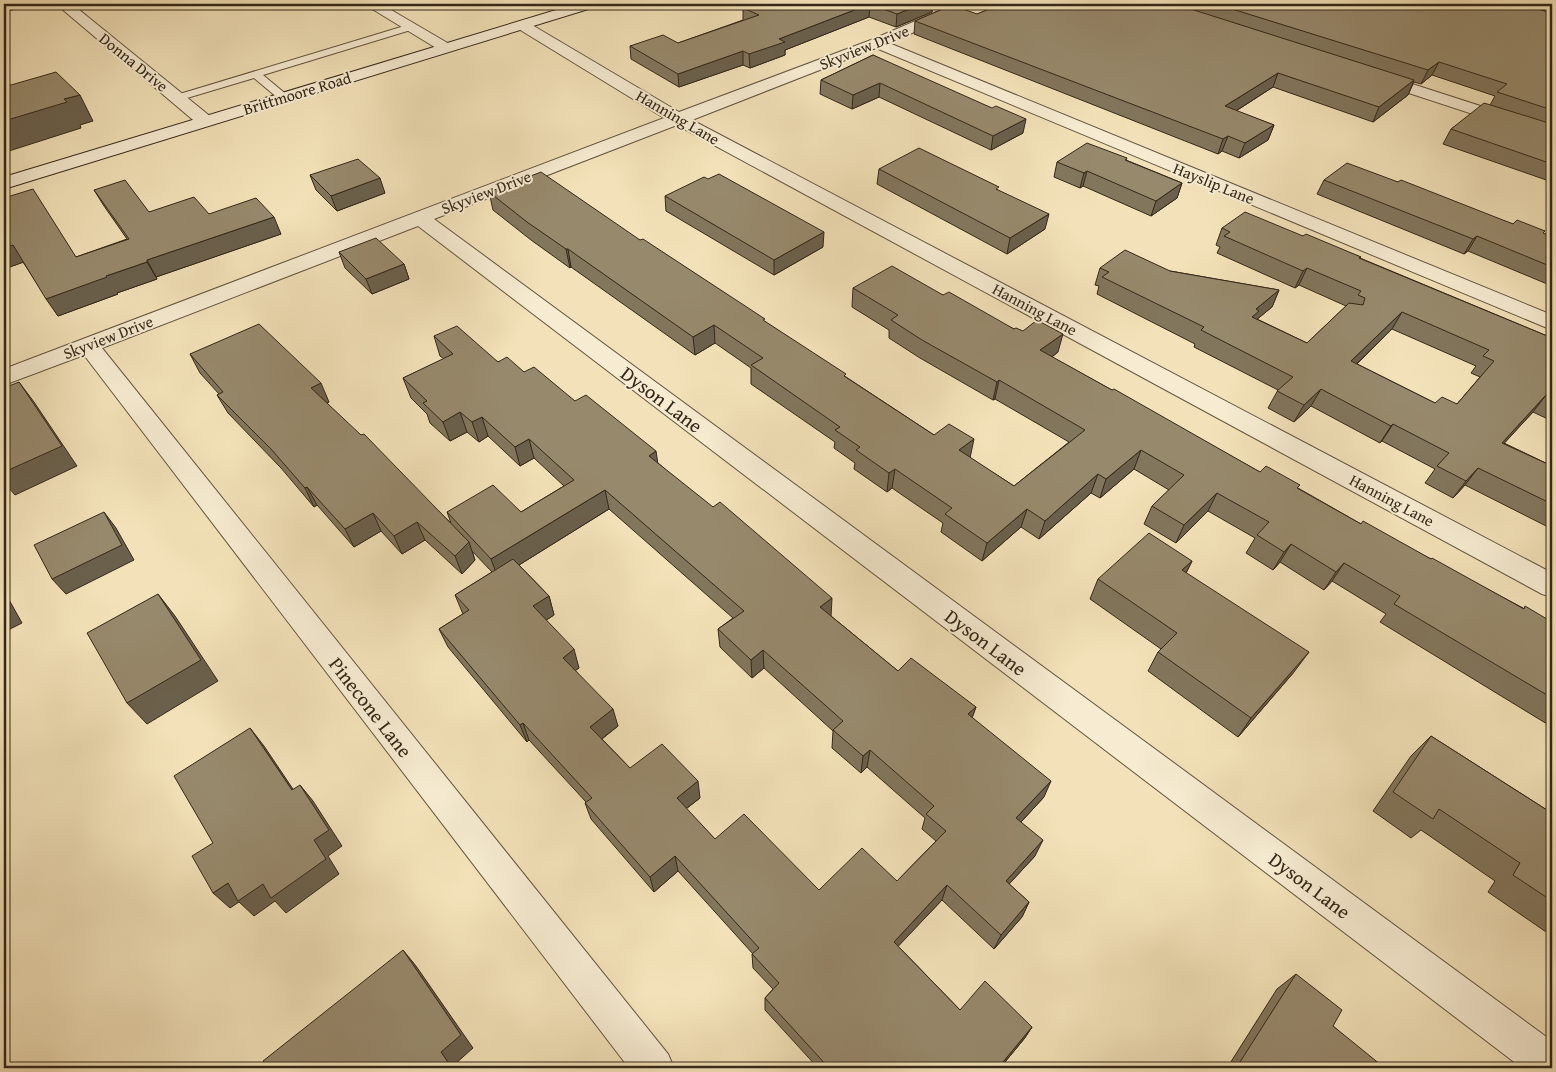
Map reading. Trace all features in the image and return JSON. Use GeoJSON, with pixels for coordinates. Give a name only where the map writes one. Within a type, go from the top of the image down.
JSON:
{"type":"FeatureCollection","features":[{"type":"Feature","properties":{"kind":"street","name":"Donna Drive"},"geometry":{"type":"LineString","coordinates":[[62,4],[205,121]]}},
{"type":"Feature","properties":{"kind":"street"},"geometry":{"type":"LineString","coordinates":[[371,4],[446,48]]}},
{"type":"Feature","properties":{"kind":"street","name":"Brittmoore Road"},"geometry":{"type":"LineString","coordinates":[[4,182],[590,4]]}},
{"type":"Feature","properties":{"kind":"street","name":"Skyview Drive"},"geometry":{"type":"LineString","coordinates":[[4,377],[876,43],[967,4]]}},
{"type":"Feature","properties":{"kind":"street","name":"Hanning Lane"},"geometry":{"type":"LineString","coordinates":[[522,25],[678,119],[1552,586]]}},
{"type":"Feature","properties":{"kind":"street","name":"Hayslip Lane"},"geometry":{"type":"LineString","coordinates":[[876,43],[1552,322]]}},
{"type":"Feature","properties":{"kind":"street"},"geometry":{"type":"LineString","coordinates":[[1356,71],[1552,135]]}},
{"type":"Feature","properties":{"kind":"street","name":"Dyson Lane"},"geometry":{"type":"LineString","coordinates":[[420,218],[1552,1066]]}},
{"type":"Feature","properties":{"kind":"street","name":"Pinecone Lane"},"geometry":{"type":"LineString","coordinates":[[88,345],[654,1068]]}},
{"type":"Feature","properties":{"kind":"lane"},"geometry":{"type":"LineString","coordinates":[[4,9],[24,4]]}},
{"type":"Feature","properties":{"kind":"lane"},"geometry":{"type":"LineString","coordinates":[[177,98],[411,27]]}},
{"type":"Feature","properties":{"kind":"lane"},"geometry":{"type":"LineString","coordinates":[[255,74],[283,97]]}},
{"type":"Feature","properties":{"kind":"building"},"geometry":{"type":"Polygon","coordinates":[[[754,4],[870,4],[779,39],[785,42],[749,54],[743,51],[678,74],[630,46],[663,35],[678,43],[759,15],[743,8],[754,4]]]}},
{"type":"Feature","properties":{"kind":"building"},"geometry":{"type":"Polygon","coordinates":[[[870,4],[922,4],[897,14],[870,4]]]}},
{"type":"Feature","properties":{"kind":"building"},"geometry":{"type":"Polygon","coordinates":[[[1002,4],[1175,4],[1414,80],[1379,107],[1278,73],[1225,106],[1274,125],[1245,143],[1228,136],[1223,139],[915,21],[952,5],[977,14],[1002,4]]]}},
{"type":"Feature","properties":{"kind":"building"},"geometry":{"type":"Polygon","coordinates":[[[1216,4],[1519,4],[1552,13],[1552,110],[1497,92],[1507,84],[1439,62],[1428,70],[1216,4]]]}},
{"type":"Feature","properties":{"kind":"building"},"geometry":{"type":"Polygon","coordinates":[[[873,55],[992,108],[996,106],[1026,119],[993,136],[880,83],[853,95],[821,80],[873,55]]]}},
{"type":"Feature","properties":{"kind":"building"},"geometry":{"type":"Polygon","coordinates":[[[56,72],[80,95],[64,99],[67,102],[4,121],[4,87],[56,72]]]}},
{"type":"Feature","properties":{"kind":"building"},"geometry":{"type":"Polygon","coordinates":[[[1484,103],[1552,124],[1552,164],[1451,129],[1484,103]]]}},
{"type":"Feature","properties":{"kind":"building"},"geometry":{"type":"Polygon","coordinates":[[[1087,143],[1127,158],[1125,160],[1182,183],[1156,201],[1087,171],[1084,173],[1057,162],[1087,143]]]}},
{"type":"Feature","properties":{"kind":"building"},"geometry":{"type":"Polygon","coordinates":[[[919,148],[999,187],[996,189],[1049,214],[1010,238],[879,169],[919,148]]]}},
{"type":"Feature","properties":{"kind":"building"},"geometry":{"type":"Polygon","coordinates":[[[358,159],[380,178],[331,196],[310,175],[358,159]]]}},
{"type":"Feature","properties":{"kind":"building"},"geometry":{"type":"Polygon","coordinates":[[[1347,163],[1398,182],[1401,180],[1513,224],[1517,220],[1545,231],[1543,233],[1552,237],[1552,267],[1477,236],[1473,239],[1324,180],[1347,163]]]}},
{"type":"Feature","properties":{"kind":"building"},"geometry":{"type":"Polygon","coordinates":[[[541,172],[640,240],[643,239],[765,319],[763,320],[846,374],[844,376],[934,435],[949,424],[974,439],[959,450],[1014,486],[1085,430],[999,380],[997,382],[922,340],[891,320],[898,315],[853,288],[892,266],[943,295],[949,292],[1014,329],[1023,331],[1037,320],[1063,334],[1040,350],[1112,390],[1114,389],[1260,472],[1266,466],[1300,485],[1297,488],[1361,524],[1363,521],[1524,609],[1525,606],[1552,622],[1552,698],[1394,604],[1400,596],[1344,563],[1336,572],[1291,544],[1284,552],[1257,535],[1269,522],[1217,493],[1184,525],[1152,506],[1184,475],[1141,450],[1106,479],[1098,474],[1045,521],[1027,509],[987,543],[945,514],[952,508],[895,469],[889,473],[856,450],[860,447],[835,430],[840,427],[751,365],[763,358],[714,325],[693,337],[527,222],[489,192],[541,172]]]}},
{"type":"Feature","properties":{"kind":"building"},"geometry":{"type":"Polygon","coordinates":[[[719,174],[824,232],[774,260],[665,196],[704,177],[708,179],[719,174]]]}},
{"type":"Feature","properties":{"kind":"building"},"geometry":{"type":"Polygon","coordinates":[[[125,180],[149,212],[194,197],[209,214],[256,198],[274,217],[147,260],[147,262],[46,299],[13,245],[4,248],[4,198],[33,189],[76,257],[129,239],[94,190],[125,180]]]}},
{"type":"Feature","properties":{"kind":"building"},"geometry":{"type":"Polygon","coordinates":[[[1245,212],[1303,236],[1306,234],[1552,338],[1552,398],[1546,395],[1502,443],[1552,466],[1552,504],[1478,468],[1466,481],[1437,466],[1449,453],[1393,424],[1391,426],[1321,389],[1304,405],[1277,391],[1293,377],[1201,330],[1204,327],[1102,277],[1109,272],[1100,268],[1125,250],[1170,271],[1279,290],[1256,309],[1259,311],[1252,317],[1307,343],[1349,303],[1363,305],[1365,298],[1358,295],[1361,291],[1307,268],[1303,271],[1224,236],[1230,232],[1222,228],[1245,212]],[[1402,312],[1351,361],[1435,403],[1442,397],[1457,404],[1494,361],[1483,356],[1489,350],[1402,312]]]}},
{"type":"Feature","properties":{"kind":"building"},"geometry":{"type":"Polygon","coordinates":[[[376,238],[404,264],[366,279],[339,252],[376,238]]]}},
{"type":"Feature","properties":{"kind":"building"},"geometry":{"type":"Polygon","coordinates":[[[259,324],[321,383],[311,388],[361,435],[364,434],[469,542],[455,556],[417,522],[394,536],[373,513],[345,529],[307,487],[305,488],[271,449],[217,395],[223,392],[190,354],[259,324]]]}},
{"type":"Feature","properties":{"kind":"building"},"geometry":{"type":"Polygon","coordinates":[[[457,326],[498,362],[507,357],[524,372],[534,367],[575,401],[586,395],[656,451],[649,456],[713,507],[720,502],[832,598],[820,607],[898,671],[911,658],[976,707],[968,714],[1051,781],[1016,818],[1043,840],[1006,881],[1029,902],[1001,935],[947,885],[894,942],[960,1010],[985,981],[1032,1027],[998,1068],[829,1068],[765,998],[779,983],[752,954],[759,948],[675,856],[650,877],[585,803],[592,798],[523,723],[520,725],[439,629],[469,610],[455,595],[513,559],[549,596],[533,606],[574,649],[563,658],[613,709],[590,727],[630,768],[662,744],[698,781],[677,798],[715,839],[744,814],[819,890],[862,848],[897,881],[946,831],[926,814],[934,806],[870,750],[863,756],[833,730],[843,721],[763,650],[751,660],[718,629],[744,611],[605,490],[491,559],[447,512],[493,485],[521,512],[574,480],[529,439],[515,447],[482,417],[472,422],[460,412],[443,422],[423,403],[427,401],[403,378],[453,354],[434,336],[457,326]]]}},
{"type":"Feature","properties":{"kind":"building"},"geometry":{"type":"Polygon","coordinates":[[[19,382],[62,446],[4,472],[4,388],[19,382]]]}},
{"type":"Feature","properties":{"kind":"building"},"geometry":{"type":"Polygon","coordinates":[[[104,512],[122,545],[52,579],[34,545],[104,512]]]}},
{"type":"Feature","properties":{"kind":"building"},"geometry":{"type":"Polygon","coordinates":[[[1149,533],[1192,561],[1182,570],[1309,652],[1251,718],[1158,652],[1177,633],[1098,579],[1149,533]]]}},
{"type":"Feature","properties":{"kind":"building"},"geometry":{"type":"Polygon","coordinates":[[[158,594],[201,660],[127,703],[87,633],[158,594]]]}},
{"type":"Feature","properties":{"kind":"building"},"geometry":{"type":"Polygon","coordinates":[[[4,601],[9,610],[4,613],[4,601]]]}},
{"type":"Feature","properties":{"kind":"building"},"geometry":{"type":"Polygon","coordinates":[[[250,728],[292,790],[300,785],[329,830],[314,840],[326,859],[271,898],[263,884],[238,901],[228,883],[213,893],[192,856],[213,843],[174,776],[250,728]]]}},
{"type":"Feature","properties":{"kind":"building"},"geometry":{"type":"Polygon","coordinates":[[[1431,736],[1550,812],[1552,807],[1552,901],[1513,875],[1520,863],[1439,809],[1433,819],[1393,792],[1431,736]]]}},
{"type":"Feature","properties":{"kind":"building"},"geometry":{"type":"Polygon","coordinates":[[[403,950],[461,1035],[441,1052],[452,1068],[267,1068],[263,1061],[403,950]]]}},
{"type":"Feature","properties":{"kind":"building"},"geometry":{"type":"Polygon","coordinates":[[[1296,974],[1342,1010],[1333,1026],[1381,1065],[1379,1068],[1247,1068],[1240,1062],[1296,974]]]}}]}
